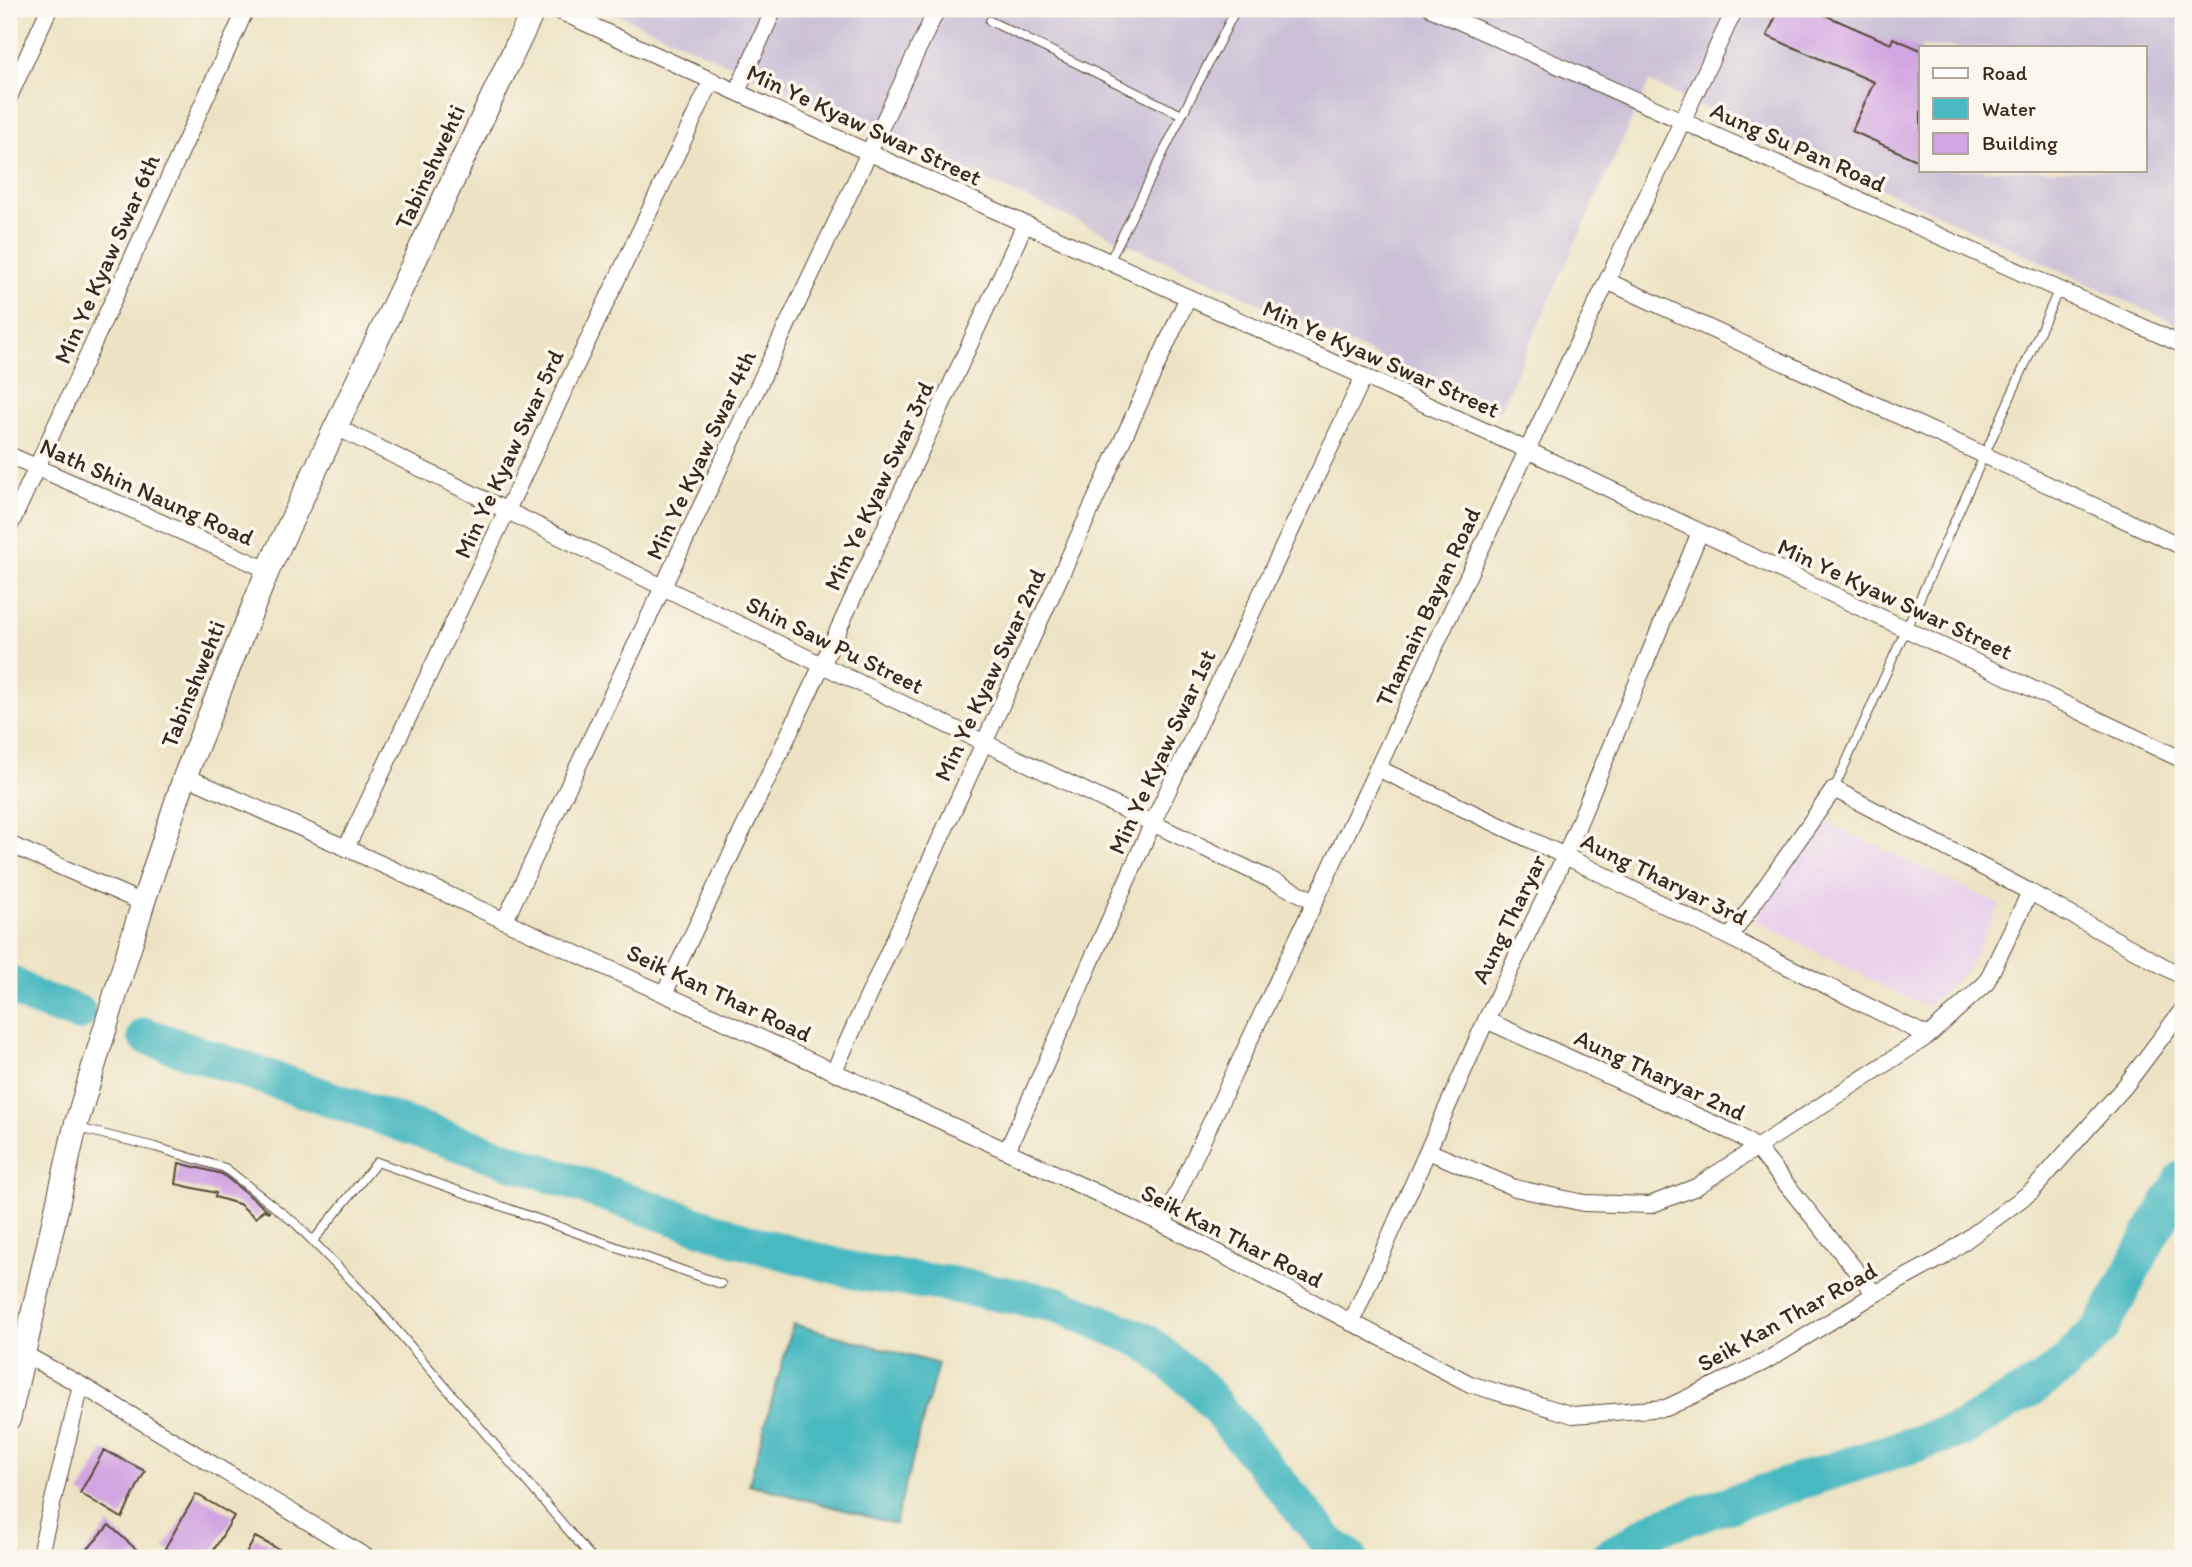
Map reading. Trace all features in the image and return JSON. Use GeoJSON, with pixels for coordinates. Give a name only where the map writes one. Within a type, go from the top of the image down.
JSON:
{"type":"FeatureCollection","features":[{"type":"Feature","properties":{"kind":"main road","name":"Tabinshwehti"},"geometry":{"type":"LineString","coordinates":[[9,1418],[75,1128],[143,903],[185,776],[268,570],[534,9]]}},
{"type":"Feature","properties":{"kind":"street"},"geometry":{"type":"LineString","coordinates":[[9,97],[49,9]]}},
{"type":"Feature","properties":{"kind":"street","name":"Min Ye Kyaw Swar 6th"},"geometry":{"type":"LineString","coordinates":[[9,528],[246,9]]}},
{"type":"Feature","properties":{"kind":"street","name":"Min Ye Kyaw Swar Street"},"geometry":{"type":"LineString","coordinates":[[555,9],[1527,450],[2183,760]]}},
{"type":"Feature","properties":{"kind":"street"},"geometry":{"type":"LineString","coordinates":[[737,92],[774,9]]}},
{"type":"Feature","properties":{"kind":"street","name":"Min Ye Kyaw Swar 4th"},"geometry":{"type":"LineString","coordinates":[[505,920],[937,9]]}},
{"type":"Feature","properties":{"kind":"street","name":"Aung Su Pan Road"},"geometry":{"type":"LineString","coordinates":[[1432,9],[2183,345]]}},
{"type":"Feature","properties":{"kind":"street","name":"Thamain Bayan Road"},"geometry":{"type":"LineString","coordinates":[[1163,1224],[1735,9]]}},
{"type":"Feature","properties":{"kind":"street","name":"Min Ye Kyaw Swar 5rd"},"geometry":{"type":"LineString","coordinates":[[346,848],[712,80]]}},
{"type":"Feature","properties":{"kind":"street","name":"Min Ye Kyaw Swar 3rd"},"geometry":{"type":"LineString","coordinates":[[664,994],[822,664],[1024,224]]}},
{"type":"Feature","properties":{"kind":"street"},"geometry":{"type":"LineString","coordinates":[[1607,281],[2183,547]]}},
{"type":"Feature","properties":{"kind":"street","name":"Min Ye Kyaw Swar 2nd"},"geometry":{"type":"LineString","coordinates":[[834,1071],[1188,297]]}},
{"type":"Feature","properties":{"kind":"street","name":"Min Ye Kyaw Swar 1st"},"geometry":{"type":"LineString","coordinates":[[1007,1150],[1153,822],[1364,376]]}},
{"type":"Feature","properties":{"kind":"street","name":"Shin Saw Pu Street"},"geometry":{"type":"LineString","coordinates":[[336,428],[1315,901]]}},
{"type":"Feature","properties":{"kind":"street","name":"Nath Shin Naung Road"},"geometry":{"type":"LineString","coordinates":[[9,455],[268,570]]}},
{"type":"Feature","properties":{"kind":"street","name":"Aung Tharyar"},"geometry":{"type":"LineString","coordinates":[[1351,1323],[1486,1020],[1565,856],[1700,532]]}},
{"type":"Feature","properties":{"kind":"street","name":"Aung Tharyar 3rd"},"geometry":{"type":"LineString","coordinates":[[1377,768],[1565,856],[1928,1036]]}},
{"type":"Feature","properties":{"kind":"street","name":"Seik Kan Thar Road"},"geometry":{"type":"LineString","coordinates":[[185,776],[1007,1150],[1163,1224],[1470,1384],[1573,1415],[1666,1408],[1764,1362],[1875,1294],[1942,1257],[2032,1191],[2125,1086],[2183,1009]]}},
{"type":"Feature","properties":{"kind":"street"},"geometry":{"type":"LineString","coordinates":[[1730,937],[1834,789],[2030,892],[2183,977]]}},
{"type":"Feature","properties":{"kind":"street"},"geometry":{"type":"LineString","coordinates":[[9,844],[143,903]]}},
{"type":"Feature","properties":{"kind":"street"},"geometry":{"type":"LineString","coordinates":[[1428,1151],[1515,1188],[1584,1203],[1650,1205],[1696,1187],[1928,1036],[1986,984],[2030,892]]}},
{"type":"Feature","properties":{"kind":"street","name":"Aung Tharyar 2nd"},"geometry":{"type":"LineString","coordinates":[[1486,1020],[1736,1134],[1757,1148],[1875,1294]]}},
{"type":"Feature","properties":{"kind":"street"},"geometry":{"type":"LineString","coordinates":[[24,1354],[81,1385],[368,1558]]}},
{"type":"Feature","properties":{"kind":"street"},"geometry":{"type":"LineString","coordinates":[[39,1558],[81,1385]]}},
{"type":"Feature","properties":{"kind":"lane"},"geometry":{"type":"LineString","coordinates":[[1109,262],[1236,9]]}},
{"type":"Feature","properties":{"kind":"lane"},"geometry":{"type":"LineString","coordinates":[[990,21],[1182,115]]}},
{"type":"Feature","properties":{"kind":"lane"},"geometry":{"type":"LineString","coordinates":[[1834,789],[2059,289]]}},
{"type":"Feature","properties":{"kind":"lane"},"geometry":{"type":"LineString","coordinates":[[75,1128],[155,1147],[225,1168],[295,1223],[376,1306],[592,1558]]}},
{"type":"Feature","properties":{"kind":"lane"},"geometry":{"type":"LineString","coordinates":[[313,1241],[377,1161],[721,1284]]}},
{"type":"Feature","properties":{"kind":"shaded area"},"geometry":{"type":"Polygon","coordinates":[[[606,9],[2183,9],[2183,327],[1649,82],[1499,411],[606,9]]]}},
{"type":"Feature","properties":{"kind":"shaded area"},"geometry":{"type":"Polygon","coordinates":[[[1816,817],[2000,905],[1966,970],[1926,1007],[1755,921],[1816,817]]]}},
{"type":"Feature","properties":{"kind":"water"},"geometry":{"type":"Polygon","coordinates":[[[793,1324],[938,1364],[895,1524],[749,1484],[793,1324]]]}},
{"type":"Feature","properties":{"kind":"building"},"geometry":{"type":"Polygon","coordinates":[[[1779,9],[1811,9],[1891,44],[1893,38],[1919,49],[1919,161],[1852,131],[1874,82],[1767,36],[1779,9]]]}},
{"type":"Feature","properties":{"kind":"building"},"geometry":{"type":"Polygon","coordinates":[[[179,1163],[222,1174],[270,1212],[263,1210],[256,1218],[239,1204],[215,1197],[216,1193],[176,1184],[179,1163]]]}},
{"type":"Feature","properties":{"kind":"building"},"geometry":{"type":"Polygon","coordinates":[[[104,1450],[145,1471],[122,1518],[80,1493],[104,1450]]]}},
{"type":"Feature","properties":{"kind":"building"},"geometry":{"type":"Polygon","coordinates":[[[196,1494],[234,1516],[209,1558],[183,1558],[165,1548],[196,1494]]]}},
{"type":"Feature","properties":{"kind":"building"},"geometry":{"type":"Polygon","coordinates":[[[109,1525],[146,1558],[80,1558],[109,1525]]]}},
{"type":"Feature","properties":{"kind":"building"},"geometry":{"type":"Polygon","coordinates":[[[255,1537],[296,1558],[244,1558],[255,1537]]]}},
{"type":"Feature","properties":{"kind":"waterway"},"geometry":{"type":"LineString","coordinates":[[9,983],[34,998],[78,1013]]}},
{"type":"Feature","properties":{"kind":"waterway"},"geometry":{"type":"LineString","coordinates":[[146,1036],[747,1242],[862,1273],[947,1284],[1056,1304],[1145,1341],[1200,1387],[1329,1543],[1350,1558]]}},
{"type":"Feature","properties":{"kind":"waterway"},"geometry":{"type":"LineString","coordinates":[[1607,1558],[1658,1527],[1962,1429],[2038,1384],[2065,1364],[2102,1327],[2183,1179]]}}]}
